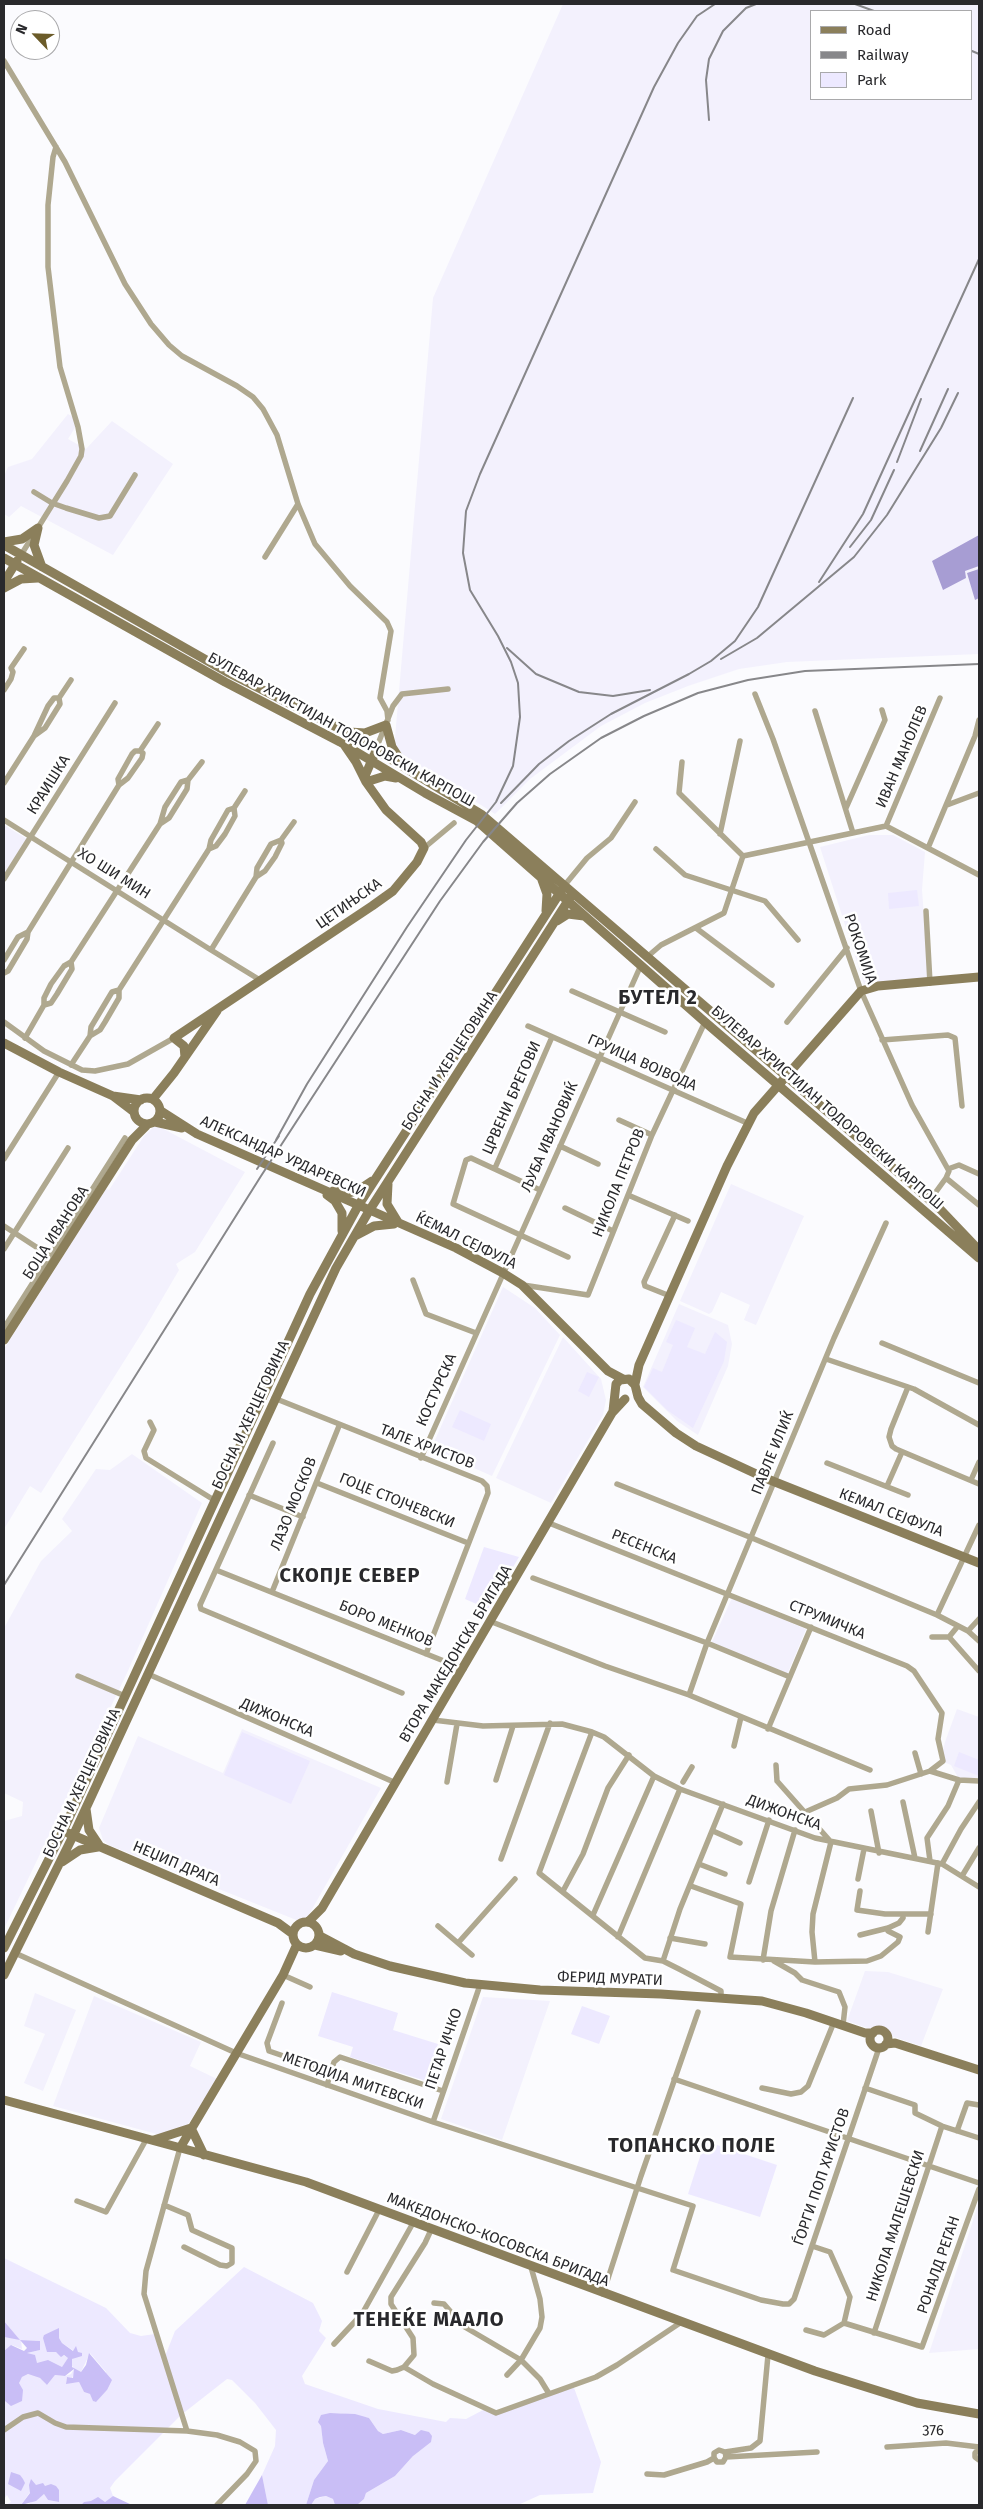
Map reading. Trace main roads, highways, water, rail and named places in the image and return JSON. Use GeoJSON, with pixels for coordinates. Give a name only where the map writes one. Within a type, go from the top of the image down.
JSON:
{"type":"FeatureCollection","features":[{"type":"Feature","properties":{"kind":"railway"},"geometry":{"type":"LineString","coordinates":[[276,1140],[307,1084],[407,927],[466,840],[496,802],[513,766],[520,717],[518,683],[511,662],[498,636],[470,590],[463,553],[466,511],[480,474],[654,87],[678,43],[697,16],[715,4]]}},
{"type":"Feature","properties":{"kind":"railway"},"geometry":{"type":"LineString","coordinates":[[709,120],[706,80],[709,59],[723,31],[746,8],[756,4]]}},
{"type":"Feature","properties":{"kind":"railway"},"geometry":{"type":"LineString","coordinates":[[855,4],[871,10]]}},
{"type":"Feature","properties":{"kind":"railway"},"geometry":{"type":"LineString","coordinates":[[973,51],[979,54]]}},
{"type":"Feature","properties":{"kind":"railway"},"geometry":{"type":"LineString","coordinates":[[819,582],[863,514],[979,259]]}},
{"type":"Feature","properties":{"kind":"railway"},"geometry":{"type":"LineString","coordinates":[[920,451],[948,389]]}},
{"type":"Feature","properties":{"kind":"railway"},"geometry":{"type":"LineString","coordinates":[[721,659],[757,638],[854,557],[887,515],[941,428],[958,393]]}},
{"type":"Feature","properties":{"kind":"railway"},"geometry":{"type":"LineString","coordinates":[[501,803],[539,764],[569,741],[611,714],[711,661],[735,641],[758,607],[853,398]]}},
{"type":"Feature","properties":{"kind":"railway"},"geometry":{"type":"LineString","coordinates":[[897,462],[921,399]]}},
{"type":"Feature","properties":{"kind":"railway"},"geometry":{"type":"LineString","coordinates":[[850,547],[871,520],[894,470]]}},
{"type":"Feature","properties":{"kind":"railway"},"geometry":{"type":"LineString","coordinates":[[507,648],[536,674],[579,692],[613,696],[650,690]]}},
{"type":"Feature","properties":{"kind":"railway"},"geometry":{"type":"LineString","coordinates":[[4,1585],[261,1176],[440,901],[483,842],[517,803],[550,774],[601,738],[644,716],[698,693],[748,680],[805,671],[979,664]]}},
{"type":"Feature","properties":{"kind":"railway"},"geometry":{"type":"LineString","coordinates":[[257,1169],[279,1136]]}},
{"type":"Feature","properties":{"kind":"district","name":"БУТЕЛ 2"},"geometry":{"type":"Point","coordinates":[658,998]}},
{"type":"Feature","properties":{"kind":"district","name":"СКОПЈЕ СЕВЕР"},"geometry":{"type":"Point","coordinates":[350,1576]}},
{"type":"Feature","properties":{"kind":"district","name":"ТОПАНСКО ПОЛЕ"},"geometry":{"type":"Point","coordinates":[692,2146]}},
{"type":"Feature","properties":{"kind":"district","name":"ТЕНЕЌЕ МААЛО"},"geometry":{"type":"Point","coordinates":[429,2320]}}]}
